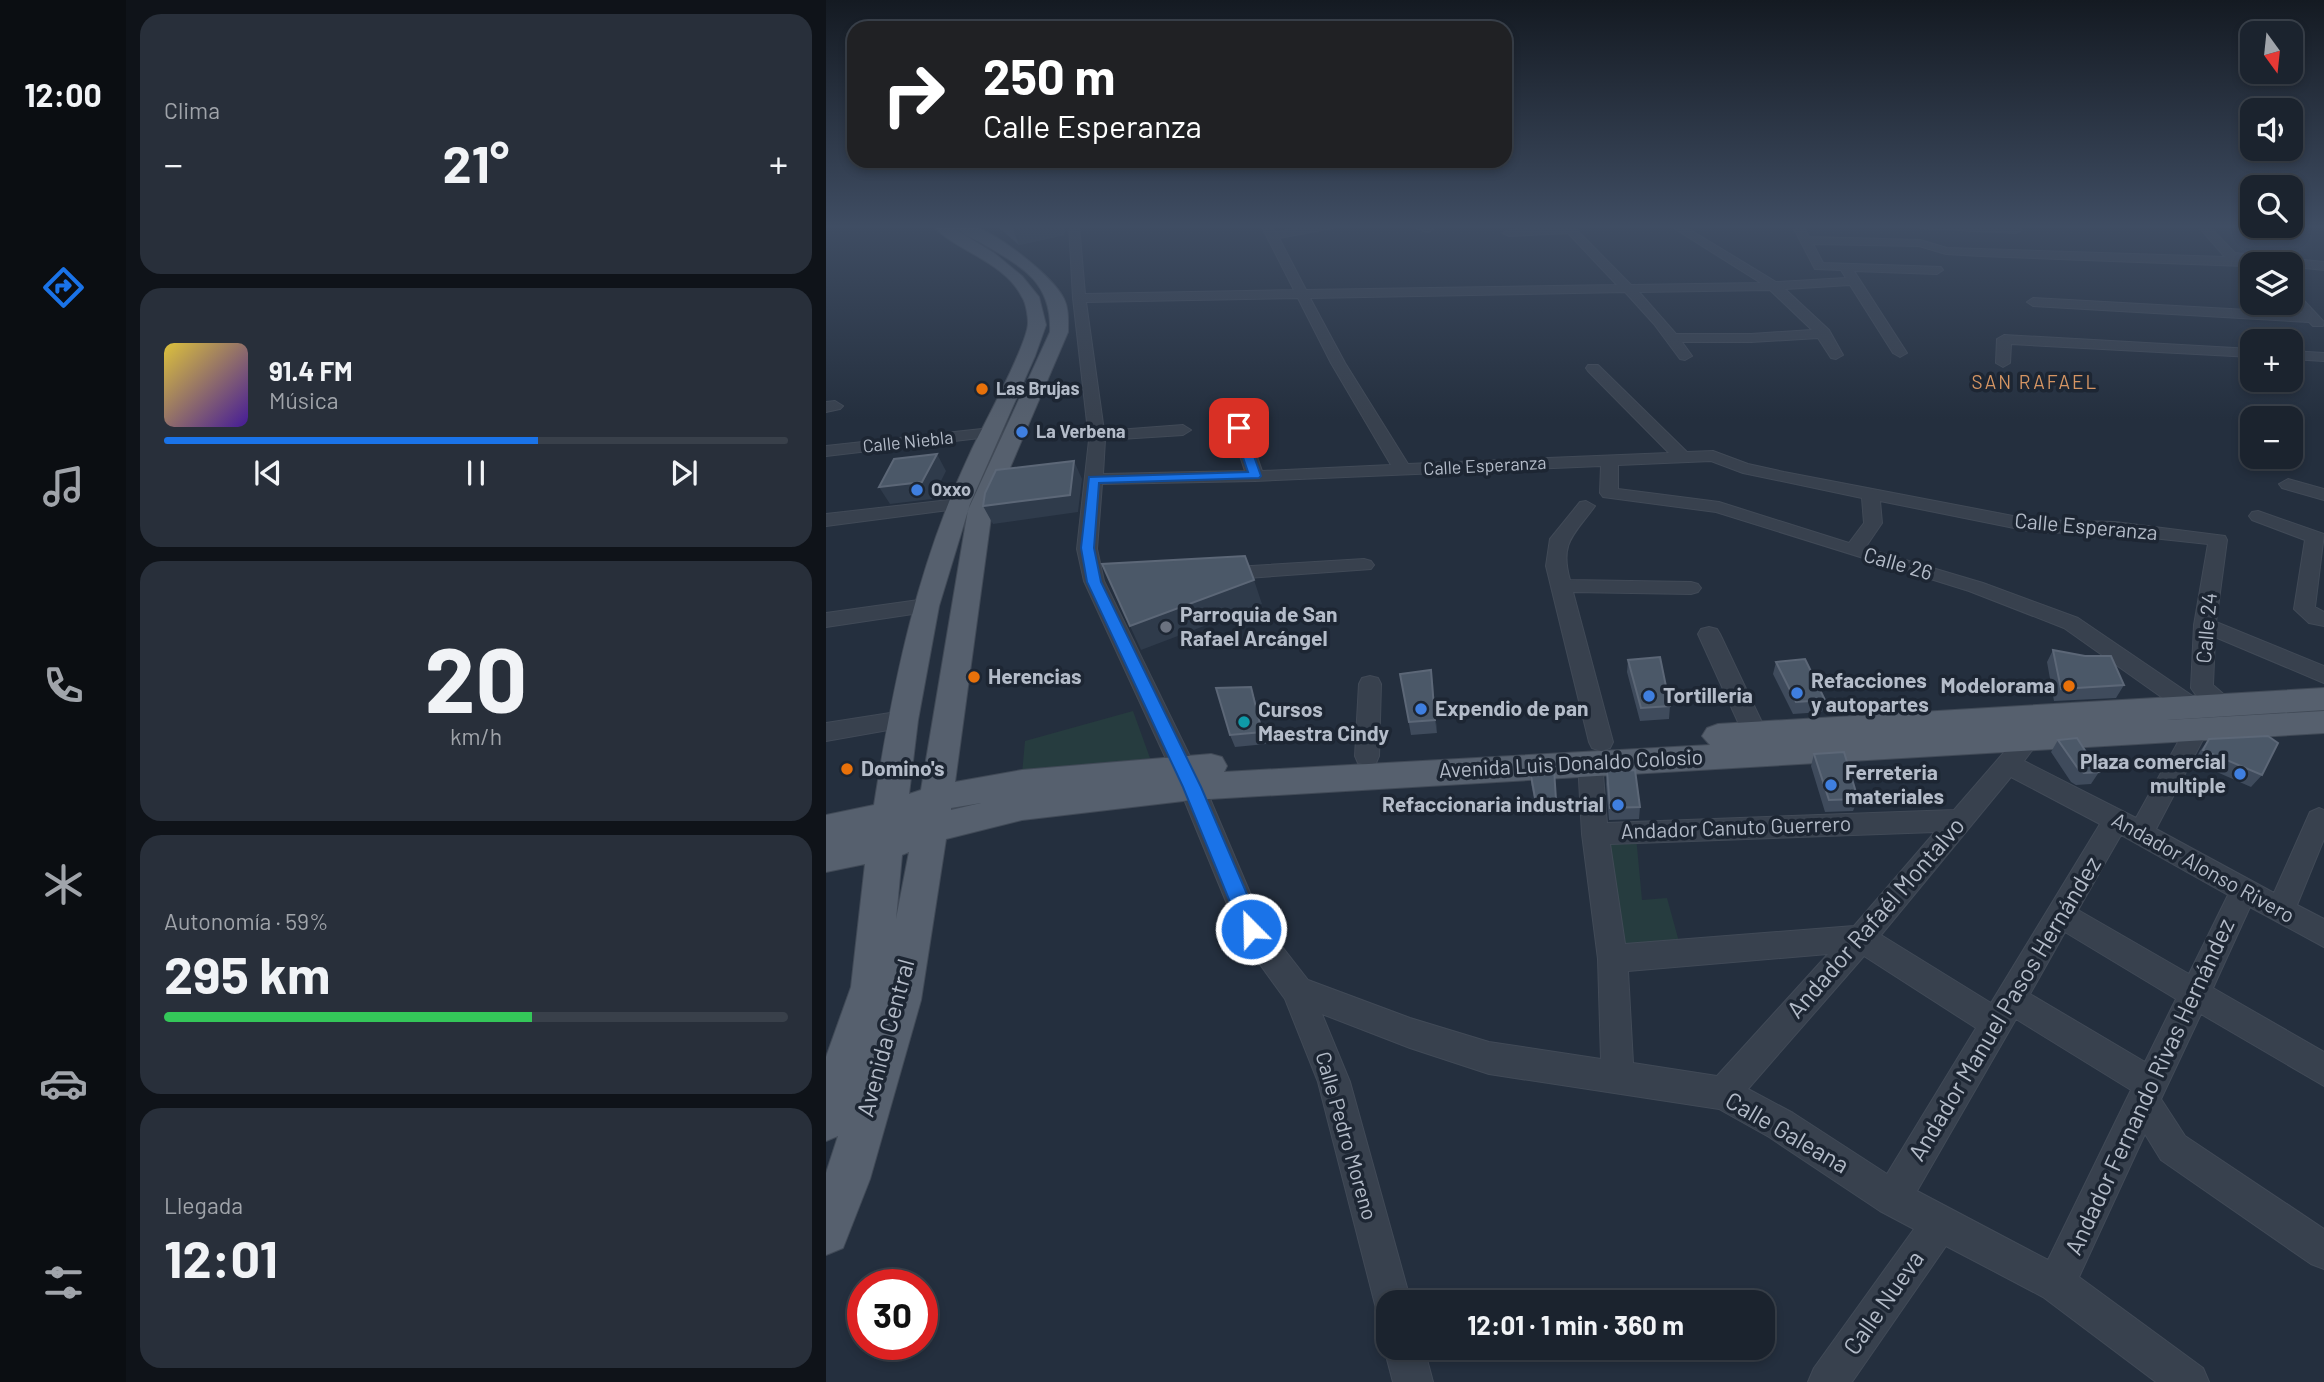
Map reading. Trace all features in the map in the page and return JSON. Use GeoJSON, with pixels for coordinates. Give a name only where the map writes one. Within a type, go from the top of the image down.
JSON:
{"type":"FeatureCollection","features":[{"type":"Feature","properties":{"kind":"main road","name":"Avenida Central"},"geometry":{"type":"LineString","coordinates":[[826,1119],[872,987],[888,830],[903,720],[926,606],[955,511],[1026,356],[1037,325],[1031,297],[1024,289]]}},
{"type":"Feature","properties":{"kind":"main road"},"geometry":{"type":"LineString","coordinates":[[1050,289],[1056,297],[1059,310],[1057,341]]}},
{"type":"Feature","properties":{"kind":"main road","name":"Avenida Central"},"geometry":{"type":"LineString","coordinates":[[826,1231],[848,1179],[901,1000],[980,510],[1057,341]]}},
{"type":"Feature","properties":{"kind":"main road"},"geometry":{"type":"LineString","coordinates":[[1186,777],[1367,756],[1595,752],[1755,733],[1805,741],[2194,719],[2224,705],[2321,719]]}},
{"type":"Feature","properties":{"kind":"main road","name":"Avenida Luis Donaldo Colosio"},"geometry":{"type":"LineString","coordinates":[[888,830],[933,813],[1022,807],[1186,777],[1805,741],[2017,752],[2194,719],[2321,719]]}},
{"type":"Feature","properties":{"kind":"main road"},"geometry":{"type":"LineString","coordinates":[[826,829],[888,830]]}},
{"type":"Feature","properties":{"kind":"main road"},"geometry":{"type":"LineString","coordinates":[[826,858],[888,830]]}},
{"type":"Feature","properties":{"kind":"street","name":"Calle Pedro Moreno"},"geometry":{"type":"LineString","coordinates":[[1078,289],[1096,436],[1087,548],[1094,582],[1186,777],[1251,929],[1297,990],[1334,1082],[1389,1290]]}},
{"type":"Feature","properties":{"kind":"street"},"geometry":{"type":"LineString","coordinates":[[1300,289],[1338,363],[1402,469]]}},
{"type":"Feature","properties":{"kind":"street"},"geometry":{"type":"LineString","coordinates":[[1079,298],[1548,289]]}},
{"type":"Feature","properties":{"kind":"street"},"geometry":{"type":"LineString","coordinates":[[1631,289],[1674,338],[1685,356]]}},
{"type":"Feature","properties":{"kind":"street"},"geometry":{"type":"LineString","coordinates":[[1779,289],[1802,307],[1824,333],[1836,355]]}},
{"type":"Feature","properties":{"kind":"street"},"geometry":{"type":"LineString","coordinates":[[1859,289],[1900,353]]}},
{"type":"Feature","properties":{"kind":"street"},"geometry":{"type":"LineString","coordinates":[[2033,302],[2314,318]]}},
{"type":"Feature","properties":{"kind":"street"},"geometry":{"type":"LineString","coordinates":[[2303,307],[2324,331]]}},
{"type":"Feature","properties":{"kind":"street"},"geometry":{"type":"LineString","coordinates":[[1674,338],[1760,338],[1824,333]]}},
{"type":"Feature","properties":{"kind":"street"},"geometry":{"type":"LineString","coordinates":[[1057,341],[1084,338]]}},
{"type":"Feature","properties":{"kind":"street"},"geometry":{"type":"LineString","coordinates":[[2003,363],[2004,339],[2240,352]]}},
{"type":"Feature","properties":{"kind":"street"},"geometry":{"type":"LineString","coordinates":[[2303,356],[2324,357]]}},
{"type":"Feature","properties":{"kind":"street"},"geometry":{"type":"LineString","coordinates":[[1593,368],[1682,457]]}},
{"type":"Feature","properties":{"kind":"street"},"geometry":{"type":"LineString","coordinates":[[1231,405],[1255,476]]}},
{"type":"Feature","properties":{"kind":"street"},"geometry":{"type":"LineString","coordinates":[[1096,436],[1183,430]]}},
{"type":"Feature","properties":{"kind":"street","name":"Calle Niebla"},"geometry":{"type":"LineString","coordinates":[[826,451],[991,433]]}},
{"type":"Feature","properties":{"kind":"street","name":"Calle Esperanza"},"geometry":{"type":"LineString","coordinates":[[1093,479],[1255,476],[1713,456],[1743,468],[1871,496],[2034,526],[2115,528],[2218,540]]}},
{"type":"Feature","properties":{"kind":"street","name":"Calle 26"},"geometry":{"type":"LineString","coordinates":[[1610,460],[1609,493],[1719,507],[1853,551],[1976,587],[2071,623],[2194,719]]}},
{"type":"Feature","properties":{"kind":"street"},"geometry":{"type":"LineString","coordinates":[[2288,484],[2324,495]]}},
{"type":"Feature","properties":{"kind":"street"},"geometry":{"type":"LineString","coordinates":[[1853,551],[1873,523],[1871,496]]}},
{"type":"Feature","properties":{"kind":"street"},"geometry":{"type":"LineString","coordinates":[[1586,506],[1559,539],[1556,566],[1595,752],[1595,834],[1613,959],[1618,1079]]}},
{"type":"Feature","properties":{"kind":"street"},"geometry":{"type":"LineString","coordinates":[[826,520],[955,511]]}},
{"type":"Feature","properties":{"kind":"street"},"geometry":{"type":"LineString","coordinates":[[826,534],[955,511]]}},
{"type":"Feature","properties":{"kind":"street"},"geometry":{"type":"LineString","coordinates":[[2258,516],[2319,538],[2304,609],[2316,618],[2324,620]]}},
{"type":"Feature","properties":{"kind":"street","name":"Calle 24"},"geometry":{"type":"LineString","coordinates":[[2218,540],[2205,625],[2202,688],[2224,705]]}},
{"type":"Feature","properties":{"kind":"street"},"geometry":{"type":"LineString","coordinates":[[1202,576],[1364,565]]}},
{"type":"Feature","properties":{"kind":"street"},"geometry":{"type":"LineString","coordinates":[[1094,582],[1122,581]]}},
{"type":"Feature","properties":{"kind":"street"},"geometry":{"type":"LineString","coordinates":[[1561,586],[1691,587]]}},
{"type":"Feature","properties":{"kind":"street"},"geometry":{"type":"LineString","coordinates":[[826,620],[926,606]]}},
{"type":"Feature","properties":{"kind":"street"},"geometry":{"type":"LineString","coordinates":[[2205,625],[2324,675]]}},
{"type":"Feature","properties":{"kind":"street"},"geometry":{"type":"LineString","coordinates":[[1709,634],[1755,733]]}},
{"type":"Feature","properties":{"kind":"street"},"geometry":{"type":"LineString","coordinates":[[1367,756],[1370,684]]}},
{"type":"Feature","properties":{"kind":"street","name":"Andador Manuel Pasos Hernández"},"geometry":{"type":"LineString","coordinates":[[1893,1198],[2061,915],[2128,826],[2194,719]]}},
{"type":"Feature","properties":{"kind":"street"},"geometry":{"type":"LineString","coordinates":[[826,732],[903,720]]}},
{"type":"Feature","properties":{"kind":"street","name":"Andador Rafaél Montalvo"},"geometry":{"type":"LineString","coordinates":[[1723,1093],[1861,939],[2017,752]]}},
{"type":"Feature","properties":{"kind":"street","name":"Andador Alonso Rivero"},"geometry":{"type":"LineString","coordinates":[[2017,752],[2128,826],[2324,934]]}},
{"type":"Feature","properties":{"kind":"street"},"geometry":{"type":"LineString","coordinates":[[2281,910],[2319,819]]}},
{"type":"Feature","properties":{"kind":"street","name":"Andador Canuto Guerrero"},"geometry":{"type":"LineString","coordinates":[[1595,834],[1961,820]]}},
{"type":"Feature","properties":{"kind":"street","name":"Andador Fernando Rivas Hernández"},"geometry":{"type":"LineString","coordinates":[[2056,1284],[2244,890]]}},
{"type":"Feature","properties":{"kind":"street"},"geometry":{"type":"LineString","coordinates":[[2061,915],[2324,1070]]}},
{"type":"Feature","properties":{"kind":"street"},"geometry":{"type":"LineString","coordinates":[[1613,959],[1861,939],[2004,1012],[2147,1093],[2173,1148],[2324,1251]]}},
{"type":"Feature","properties":{"kind":"street","name":"Calle Galeana"},"geometry":{"type":"LineString","coordinates":[[1297,990],[1410,1033],[1489,1058],[1723,1093],[1781,1125],[1893,1198],[2056,1284],[2189,1382]]}},
{"type":"Feature","properties":{"kind":"street","name":"Calle Nueva"},"geometry":{"type":"LineString","coordinates":[[1828,1382],[1940,1223]]}},
{"type":"Feature","properties":{"kind":"street"},"geometry":{"type":"LineString","coordinates":[[1407,1360],[1413,1382]]}},
{"type":"Feature","properties":{"kind":"green space"},"geometry":{"type":"Polygon","coordinates":[[[1133,711],[1150,758],[1025,778],[1022,774],[1025,741],[1133,711]]]}},
{"type":"Feature","properties":{"kind":"green space"},"geometry":{"type":"Polygon","coordinates":[[[1636,836],[1642,900],[1667,898],[1681,949],[1619,956],[1600,837],[1636,836]]]}},
{"type":"Feature","properties":{"kind":"building"},"geometry":{"type":"Polygon","coordinates":[[[937,454],[922,482],[879,487],[894,459],[937,454]]]}},
{"type":"Feature","properties":{"kind":"building"},"geometry":{"type":"Polygon","coordinates":[[[1074,461],[1070,495],[983,506],[985,493],[996,470],[1074,461]]]}},
{"type":"Feature","properties":{"kind":"building"},"geometry":{"type":"Polygon","coordinates":[[[1245,556],[1254,580],[1130,626],[1102,564],[1245,556]]]}},
{"type":"Feature","properties":{"kind":"building"},"geometry":{"type":"Polygon","coordinates":[[[2053,650],[2085,656],[2111,656],[2124,685],[2061,689],[2053,650]]]}},
{"type":"Feature","properties":{"kind":"building","name":"Tortilleria"},"geometry":{"type":"Polygon","coordinates":[[[1660,657],[1670,706],[1641,708],[1628,660],[1660,657]]]}},
{"type":"Feature","properties":{"kind":"building"},"geometry":{"type":"Polygon","coordinates":[[[1805,659],[1825,700],[1796,702],[1776,662],[1805,659]]]}},
{"type":"Feature","properties":{"kind":"building","name":"Expendio de pan"},"geometry":{"type":"Polygon","coordinates":[[[1431,670],[1435,720],[1409,722],[1400,674],[1431,670]]]}},
{"type":"Feature","properties":{"kind":"building","name":"Cursos Maestra Cindy"},"geometry":{"type":"Polygon","coordinates":[[[1251,687],[1262,732],[1230,735],[1216,688],[1251,687]]]}},
{"type":"Feature","properties":{"kind":"building"},"geometry":{"type":"Polygon","coordinates":[[[2268,736],[2278,743],[2262,775],[2203,750],[2209,739],[2268,736]]]}},
{"type":"Feature","properties":{"kind":"building"},"geometry":{"type":"Polygon","coordinates":[[[2077,738],[2099,772],[2084,773],[2079,770],[2058,740],[2077,738]]]}},
{"type":"Feature","properties":{"kind":"building"},"geometry":{"type":"Polygon","coordinates":[[[1844,752],[1858,799],[1829,800],[1814,754],[1844,752]]]}},
{"type":"Feature","properties":{"kind":"building"},"geometry":{"type":"Polygon","coordinates":[[[1554,769],[1556,800],[1536,803],[1530,770],[1554,769]]]}},
{"type":"Feature","properties":{"kind":"building"},"geometry":{"type":"Polygon","coordinates":[[[1635,770],[1640,807],[1610,808],[1607,771],[1635,770]]]}},
{"type":"Feature","properties":{"kind":"place","name":"Las Brujas"},"geometry":{"type":"Point","coordinates":[982,389]}},
{"type":"Feature","properties":{"kind":"place","name":"La Verbena"},"geometry":{"type":"Point","coordinates":[1022,432]}},
{"type":"Feature","properties":{"kind":"place","name":"Oxxo"},"geometry":{"type":"Point","coordinates":[917,490]}},
{"type":"Feature","properties":{"kind":"place","name":"Parroquia de San Rafael Arcángel"},"geometry":{"type":"Point","coordinates":[1166,627]}},
{"type":"Feature","properties":{"kind":"place","name":"Herencias"},"geometry":{"type":"Point","coordinates":[974,677]}},
{"type":"Feature","properties":{"kind":"place","name":"Modelorama"},"geometry":{"type":"Point","coordinates":[2069,686]}},
{"type":"Feature","properties":{"kind":"place","name":"Refacciones y autopartes"},"geometry":{"type":"Point","coordinates":[1797,693]}},
{"type":"Feature","properties":{"kind":"place","name":"Tortilleria"},"geometry":{"type":"Point","coordinates":[1649,696]}},
{"type":"Feature","properties":{"kind":"place","name":"Expendio de pan"},"geometry":{"type":"Point","coordinates":[1421,709]}},
{"type":"Feature","properties":{"kind":"place","name":"Cursos Maestra Cindy"},"geometry":{"type":"Point","coordinates":[1244,722]}},
{"type":"Feature","properties":{"kind":"place","name":"Domino's"},"geometry":{"type":"Point","coordinates":[847,769]}},
{"type":"Feature","properties":{"kind":"place","name":"Plaza comercial multiple"},"geometry":{"type":"Point","coordinates":[2240,774]}},
{"type":"Feature","properties":{"kind":"place","name":"Ferreteria materiales"},"geometry":{"type":"Point","coordinates":[1831,785]}},
{"type":"Feature","properties":{"kind":"place","name":"Refaccionaria industrial"},"geometry":{"type":"Point","coordinates":[1618,805]}},
{"type":"Feature","properties":{"kind":"district","name":"SAN RAFAEL"},"geometry":{"type":"Point","coordinates":[2035,382]}},
{"type":"Feature","properties":{"kind":"route"},"geometry":{"type":"LineString","coordinates":[[1239,428],[1255,476],[1093,479],[1087,548],[1094,582],[1192,787],[1251,929]]}}]}
